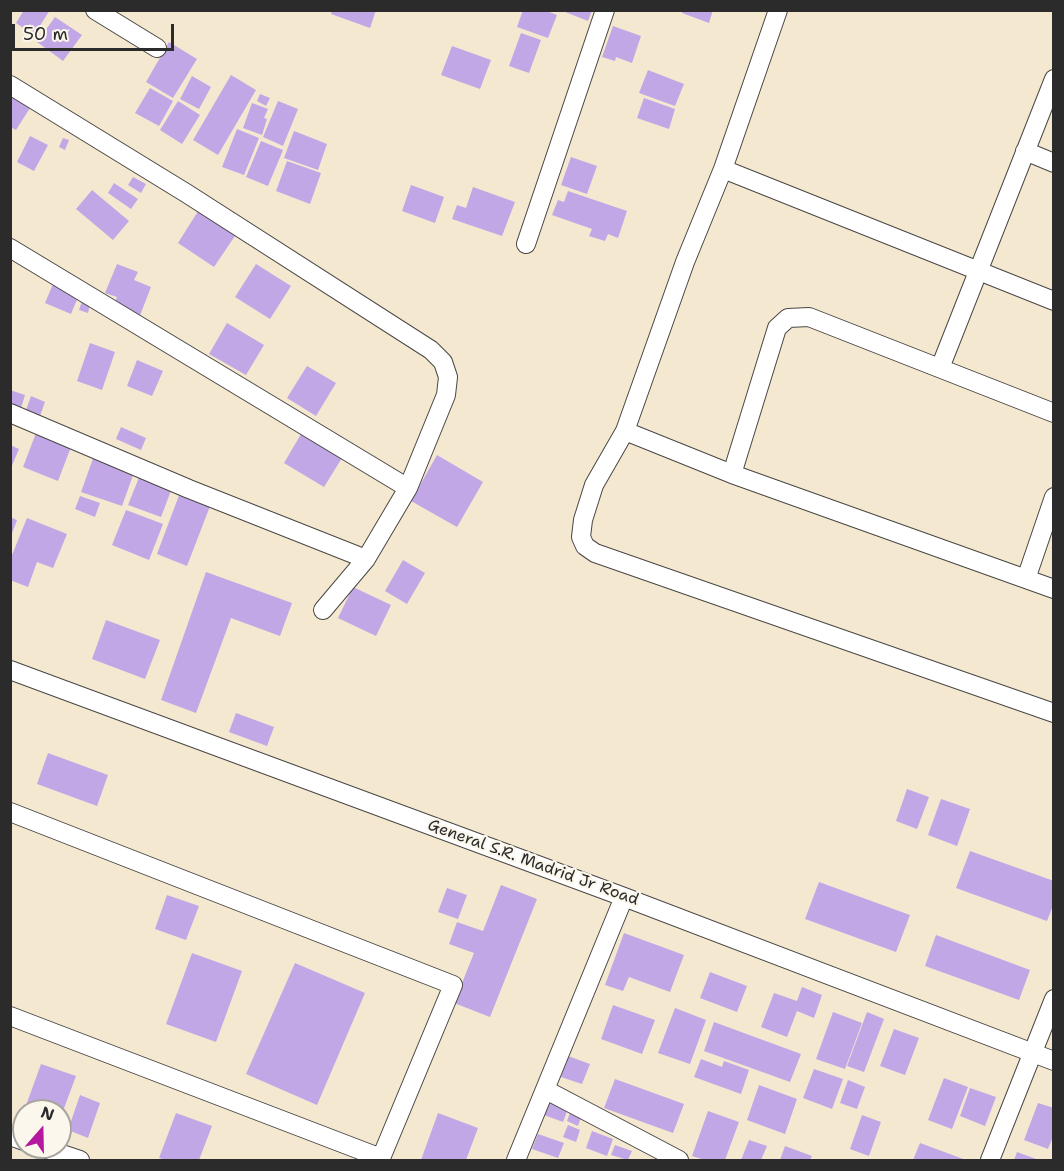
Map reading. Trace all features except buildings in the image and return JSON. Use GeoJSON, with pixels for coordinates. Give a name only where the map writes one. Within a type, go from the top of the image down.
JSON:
{"type":"FeatureCollection","features":[{"type":"Feature","properties":{"kind":"street"},"geometry":{"type":"LineString","coordinates":[[95,10],[157,48]]}},
{"type":"Feature","properties":{"kind":"street"},"geometry":{"type":"LineString","coordinates":[[526,244],[605,10]]}},
{"type":"Feature","properties":{"kind":"street"},"geometry":{"type":"LineString","coordinates":[[778,10],[723,169],[685,262],[625,431],[594,485],[583,520],[581,537],[585,546],[595,553],[1053,713]]}},
{"type":"Feature","properties":{"kind":"street"},"geometry":{"type":"LineString","coordinates":[[940,368],[1053,79]]}},
{"type":"Feature","properties":{"kind":"street"},"geometry":{"type":"LineString","coordinates":[[10,85],[186,193],[431,350],[443,362],[448,377],[446,394],[408,488],[366,559],[323,610]]}},
{"type":"Feature","properties":{"kind":"street"},"geometry":{"type":"LineString","coordinates":[[1025,151],[1053,163]]}},
{"type":"Feature","properties":{"kind":"street"},"geometry":{"type":"LineString","coordinates":[[723,169],[1053,300]]}},
{"type":"Feature","properties":{"kind":"street"},"geometry":{"type":"LineString","coordinates":[[10,248],[408,488]]}},
{"type":"Feature","properties":{"kind":"street"},"geometry":{"type":"LineString","coordinates":[[732,474],[777,328],[788,318],[809,317],[1053,413]]}},
{"type":"Feature","properties":{"kind":"street"},"geometry":{"type":"LineString","coordinates":[[10,414],[189,489],[366,559]]}},
{"type":"Feature","properties":{"kind":"street"},"geometry":{"type":"LineString","coordinates":[[625,431],[732,474],[1053,589]]}},
{"type":"Feature","properties":{"kind":"street"},"geometry":{"type":"LineString","coordinates":[[1026,579],[1053,497]]}},
{"type":"Feature","properties":{"kind":"street","name":"General S.R. Madrid Jr Road"},"geometry":{"type":"LineString","coordinates":[[10,670],[624,897],[1053,1061]]}},
{"type":"Feature","properties":{"kind":"street"},"geometry":{"type":"LineString","coordinates":[[10,812],[453,985],[381,1158],[10,1016]]}},
{"type":"Feature","properties":{"kind":"street"},"geometry":{"type":"LineString","coordinates":[[516,1161],[624,897]]}},
{"type":"Feature","properties":{"kind":"street"},"geometry":{"type":"LineString","coordinates":[[990,1161],[1053,999]]}},
{"type":"Feature","properties":{"kind":"street"},"geometry":{"type":"LineString","coordinates":[[546,1090],[679,1161]]}}]}
